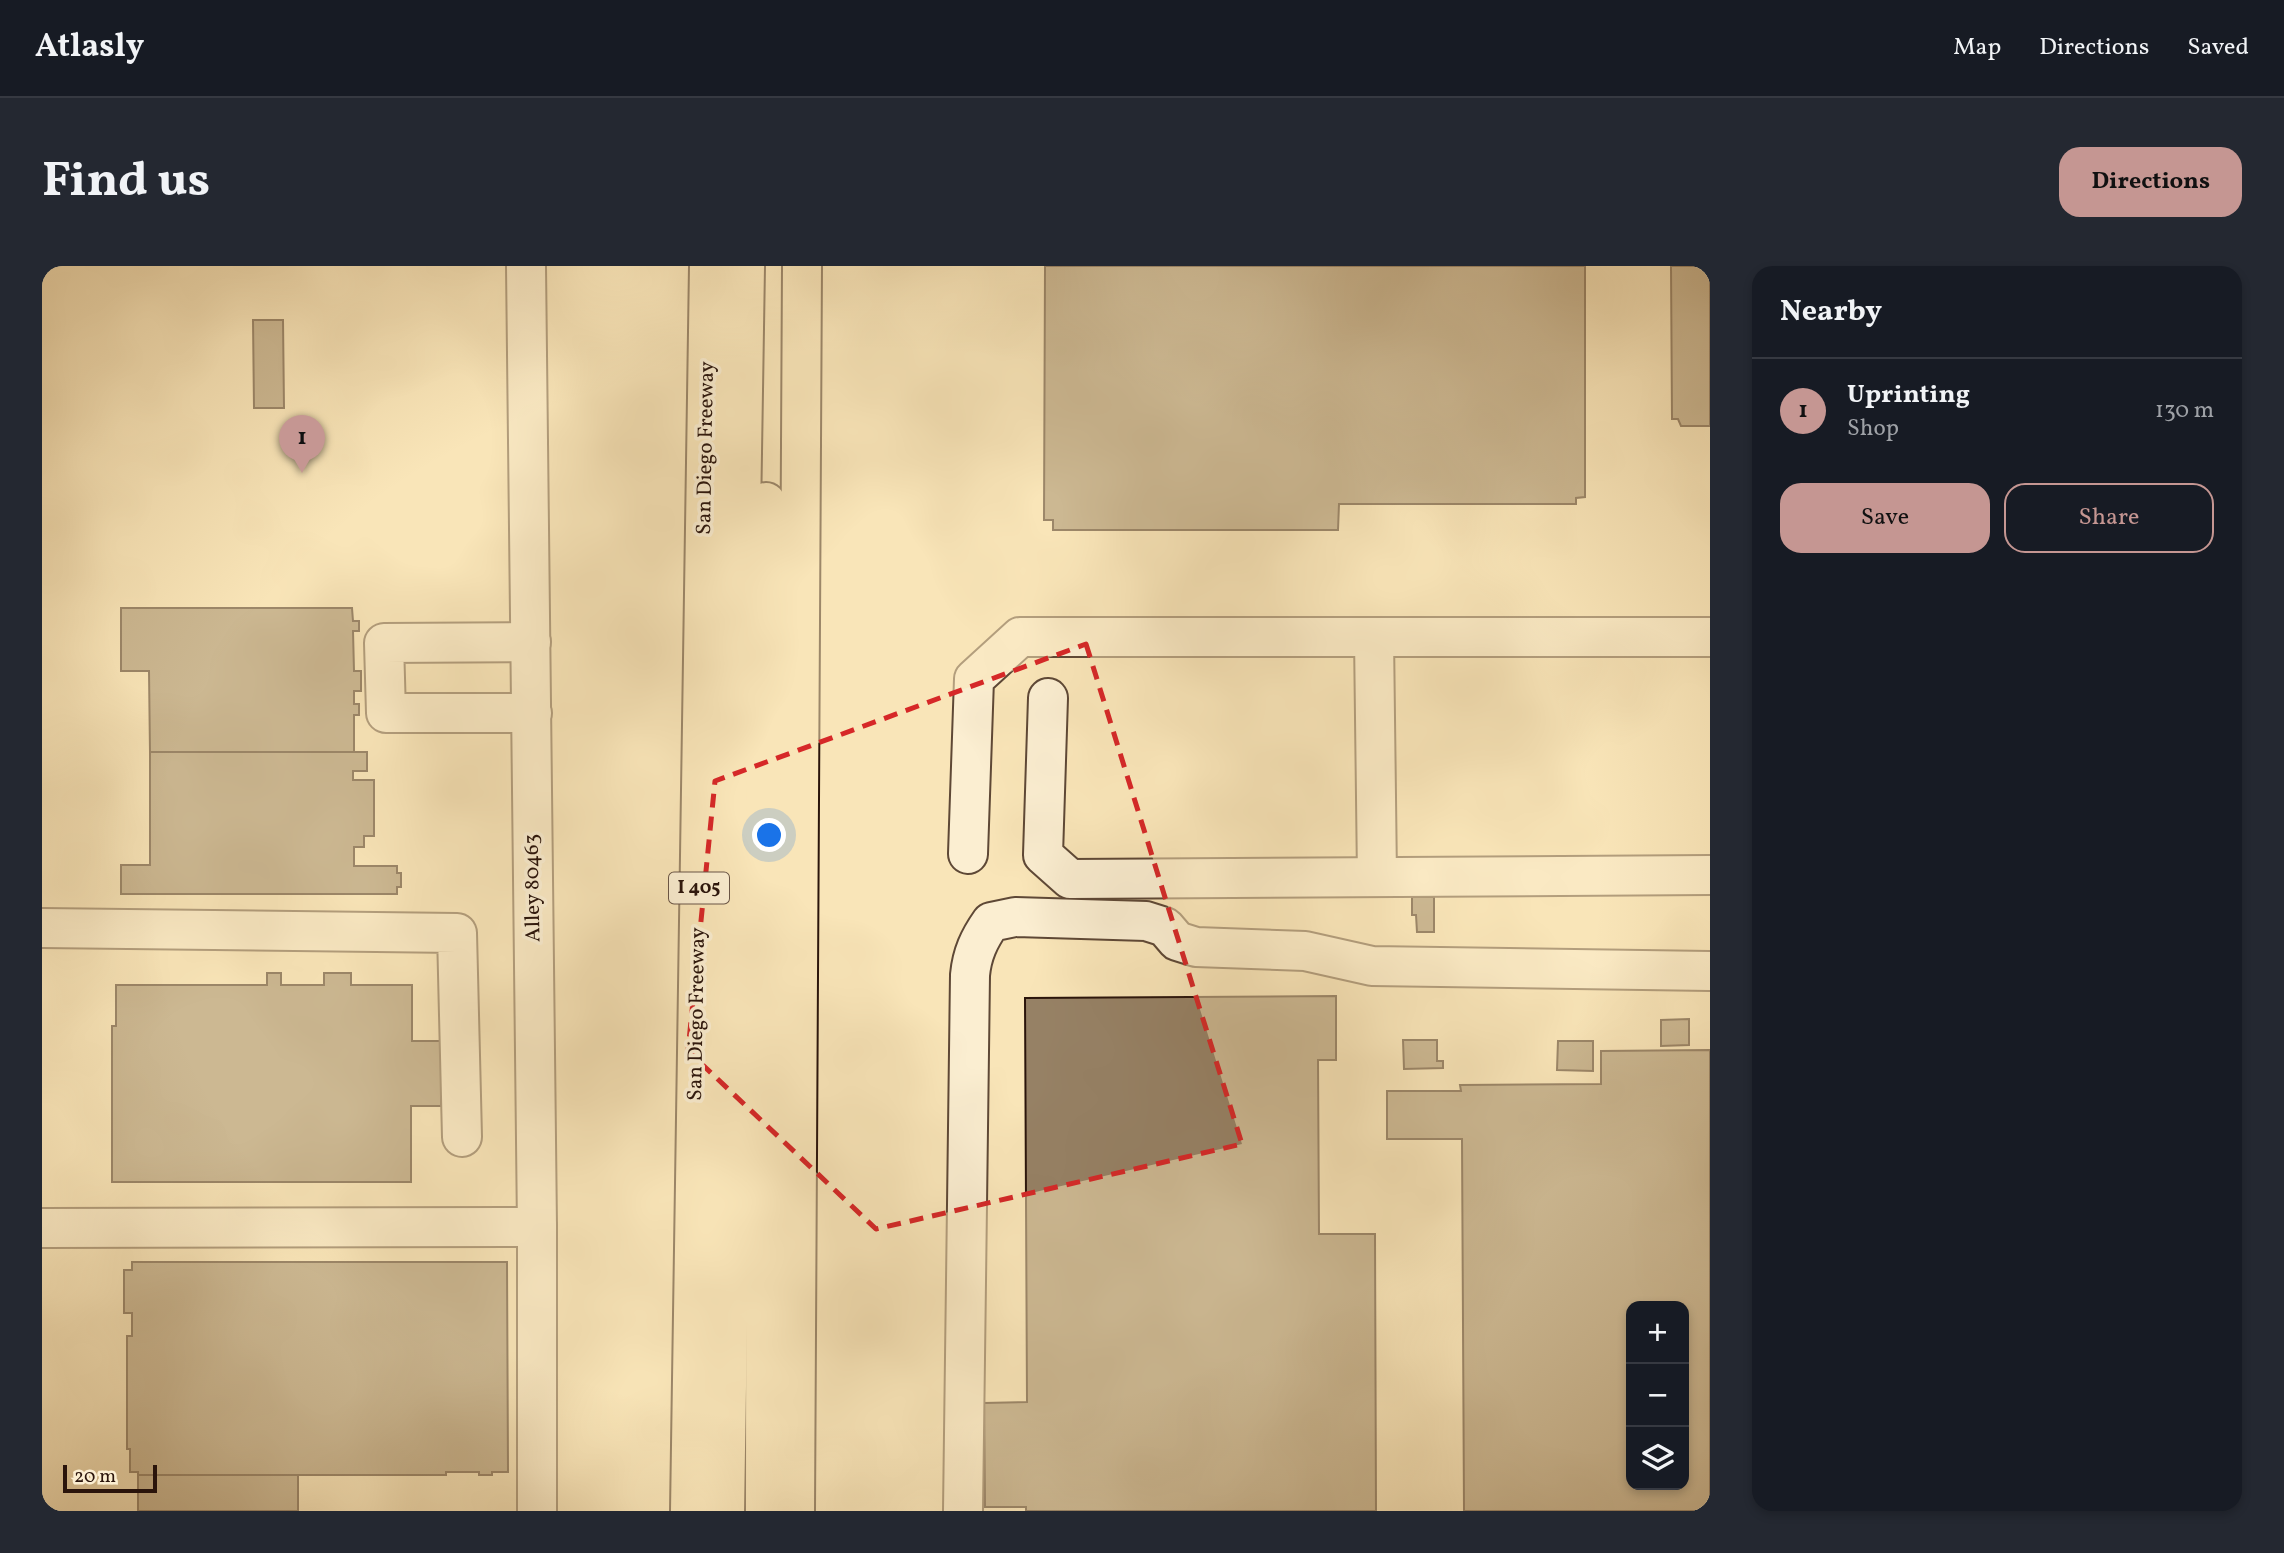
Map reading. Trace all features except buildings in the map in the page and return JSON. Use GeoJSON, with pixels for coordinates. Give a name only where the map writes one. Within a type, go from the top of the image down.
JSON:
{"type":"FeatureCollection","features":[{"type":"Feature","properties":{"kind":"highway","name":"San Diego Freeway"},"geometry":{"type":"LineString","coordinates":[[690,1511],[709,266]]}},
{"type":"Feature","properties":{"kind":"highway"},"geometry":{"type":"LineString","coordinates":[[725,1511],[745,266]]}},
{"type":"Feature","properties":{"kind":"highway"},"geometry":{"type":"LineString","coordinates":[[765,1511],[766,266]]}},
{"type":"Feature","properties":{"kind":"highway"},"geometry":{"type":"LineString","coordinates":[[795,1511],[802,266]]}},
{"type":"Feature","properties":{"kind":"lane","name":"Alley 80463"},"geometry":{"type":"LineString","coordinates":[[526,266],[537,1227],[537,1511]]}},
{"type":"Feature","properties":{"kind":"lane"},"geometry":{"type":"LineString","coordinates":[[968,854],[974,679],[1020,637],[1710,637]]}},
{"type":"Feature","properties":{"kind":"lane"},"geometry":{"type":"LineString","coordinates":[[1374,637],[1377,877]]}},
{"type":"Feature","properties":{"kind":"lane"},"geometry":{"type":"LineString","coordinates":[[531,642],[384,643],[386,713],[531,713]]}},
{"type":"Feature","properties":{"kind":"lane"},"geometry":{"type":"LineString","coordinates":[[1048,698],[1043,855],[1070,879],[1710,874]]}},
{"type":"Feature","properties":{"kind":"lane"},"geometry":{"type":"LineString","coordinates":[[963,1511],[970,975],[972,956],[991,922],[1015,917],[1146,920],[1165,927],[1177,940],[1196,947],[1306,951],[1372,966],[1710,971]]}},
{"type":"Feature","properties":{"kind":"lane"},"geometry":{"type":"LineString","coordinates":[[42,928],[457,933],[462,1137]]}},
{"type":"Feature","properties":{"kind":"lane"},"geometry":{"type":"LineString","coordinates":[[42,1228],[537,1227]]}},
{"type":"Feature","properties":{"kind":"highlighted area"},"geometry":{"type":"Polygon","coordinates":[[[1086,644],[1242,1144],[876,1229],[688,1051],[715,781],[1086,644]]]}},
{"type":"Feature","properties":{"kind":"place","name":"Uprinting"},"geometry":{"type":"Point","coordinates":[302,473]}}]}
